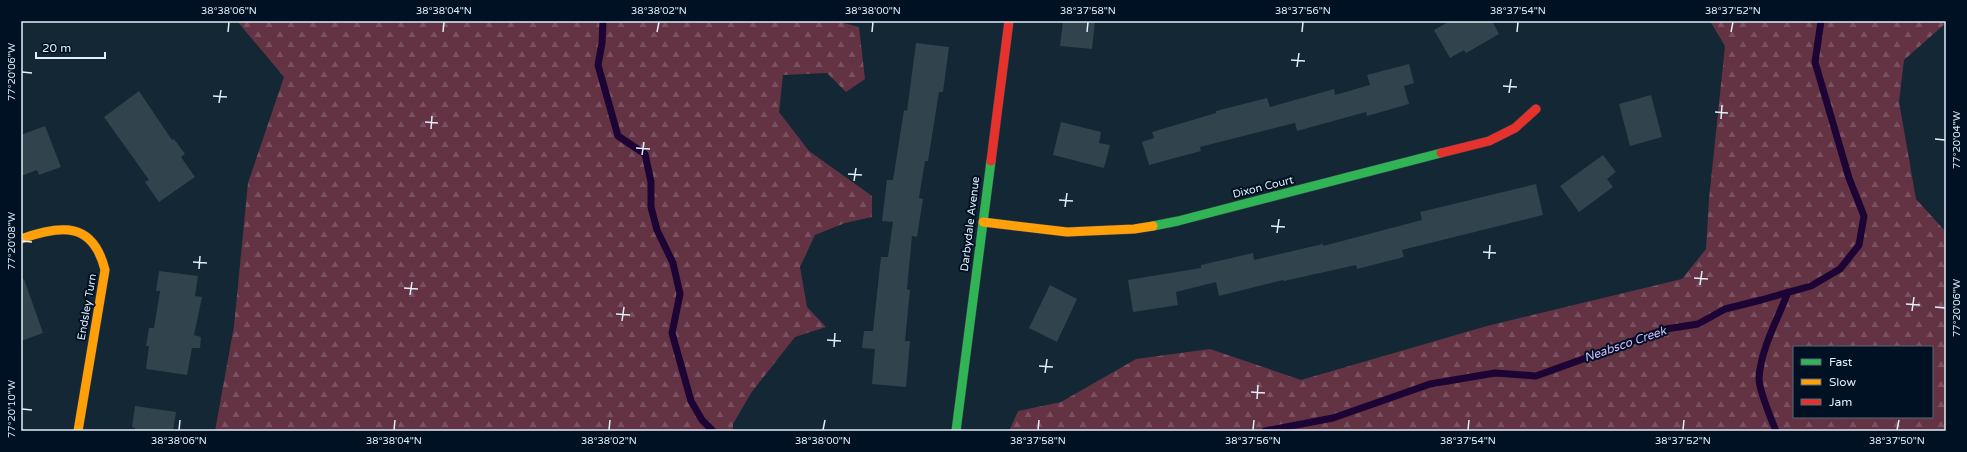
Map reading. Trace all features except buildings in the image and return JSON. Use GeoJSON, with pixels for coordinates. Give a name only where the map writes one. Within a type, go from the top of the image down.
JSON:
{"type":"FeatureCollection","features":[{"type":"Feature","properties":{"kind":"street","name":"Darbydale Avenue"},"geometry":{"type":"LineString","coordinates":[[956,431],[1009,21]]}},
{"type":"Feature","properties":{"kind":"street","name":"Dixon Court"},"geometry":{"type":"LineString","coordinates":[[983,222],[1067,232],[1134,229],[1178,221],[1489,141],[1515,128],[1536,109]]}},
{"type":"Feature","properties":{"kind":"street","name":"Endsley Turn"},"geometry":{"type":"LineString","coordinates":[[21,239],[48,230],[74,230],[89,237],[94,242],[104,262],[105,270],[78,431]]}},
{"type":"Feature","properties":{"kind":"green space"},"geometry":{"type":"Polygon","coordinates":[[[237,21],[836,21],[859,27],[865,79],[846,92],[827,73],[783,75],[779,112],[809,151],[872,196],[872,217],[845,223],[815,235],[800,267],[807,307],[826,327],[795,337],[751,393],[733,424],[733,431],[215,431],[234,326],[248,183],[284,77],[237,21]]]}},
{"type":"Feature","properties":{"kind":"green space"},"geometry":{"type":"Polygon","coordinates":[[[1710,21],[1946,21],[1946,23],[1904,60],[1899,102],[1916,199],[1946,232],[1946,431],[1009,431],[1018,411],[1061,402],[1136,359],[1210,349],[1301,380],[1487,326],[1682,279],[1706,249],[1709,199],[1725,46],[1710,21]]]}},
{"type":"Feature","properties":{"kind":"waterway","name":"Neabsco Creek"},"geometry":{"type":"LineString","coordinates":[[603,21],[602,43],[598,65],[618,136],[645,154],[651,182],[651,207],[657,230],[673,263],[680,294],[672,333],[691,401],[702,420],[713,431]]}},
{"type":"Feature","properties":{"kind":"waterway","name":"Neabsco Creek"},"geometry":{"type":"LineString","coordinates":[[1265,431],[1333,418],[1430,384],[1495,373],[1536,376],[1666,329],[1698,324],[1725,309],[1811,286],[1840,269],[1859,245],[1864,216],[1849,178],[1815,62],[1821,21]]}},
{"type":"Feature","properties":{"kind":"waterway"},"geometry":{"type":"LineString","coordinates":[[1776,431],[1763,397],[1759,378],[1760,367],[1766,345],[1788,292]]}},
{"type":"Feature","properties":{"kind":"traffic: fast"},"geometry":{"type":"LineString","coordinates":[[1153,226],[1178,221],[1441,153]]}},
{"type":"Feature","properties":{"kind":"traffic: fast"},"geometry":{"type":"LineString","coordinates":[[956,431],[991,161]]}},
{"type":"Feature","properties":{"kind":"traffic: slow"},"geometry":{"type":"LineString","coordinates":[[983,222],[1067,232],[1134,229],[1153,226]]}},
{"type":"Feature","properties":{"kind":"traffic: slow"},"geometry":{"type":"LineString","coordinates":[[21,239],[49,231],[74,231],[84,235],[92,243],[100,254],[105,270],[78,431]]}},
{"type":"Feature","properties":{"kind":"traffic: jam"},"geometry":{"type":"LineString","coordinates":[[991,161],[1009,21]]}},
{"type":"Feature","properties":{"kind":"traffic: jam"},"geometry":{"type":"LineString","coordinates":[[1441,153],[1489,141],[1515,128],[1536,109]]}}]}
